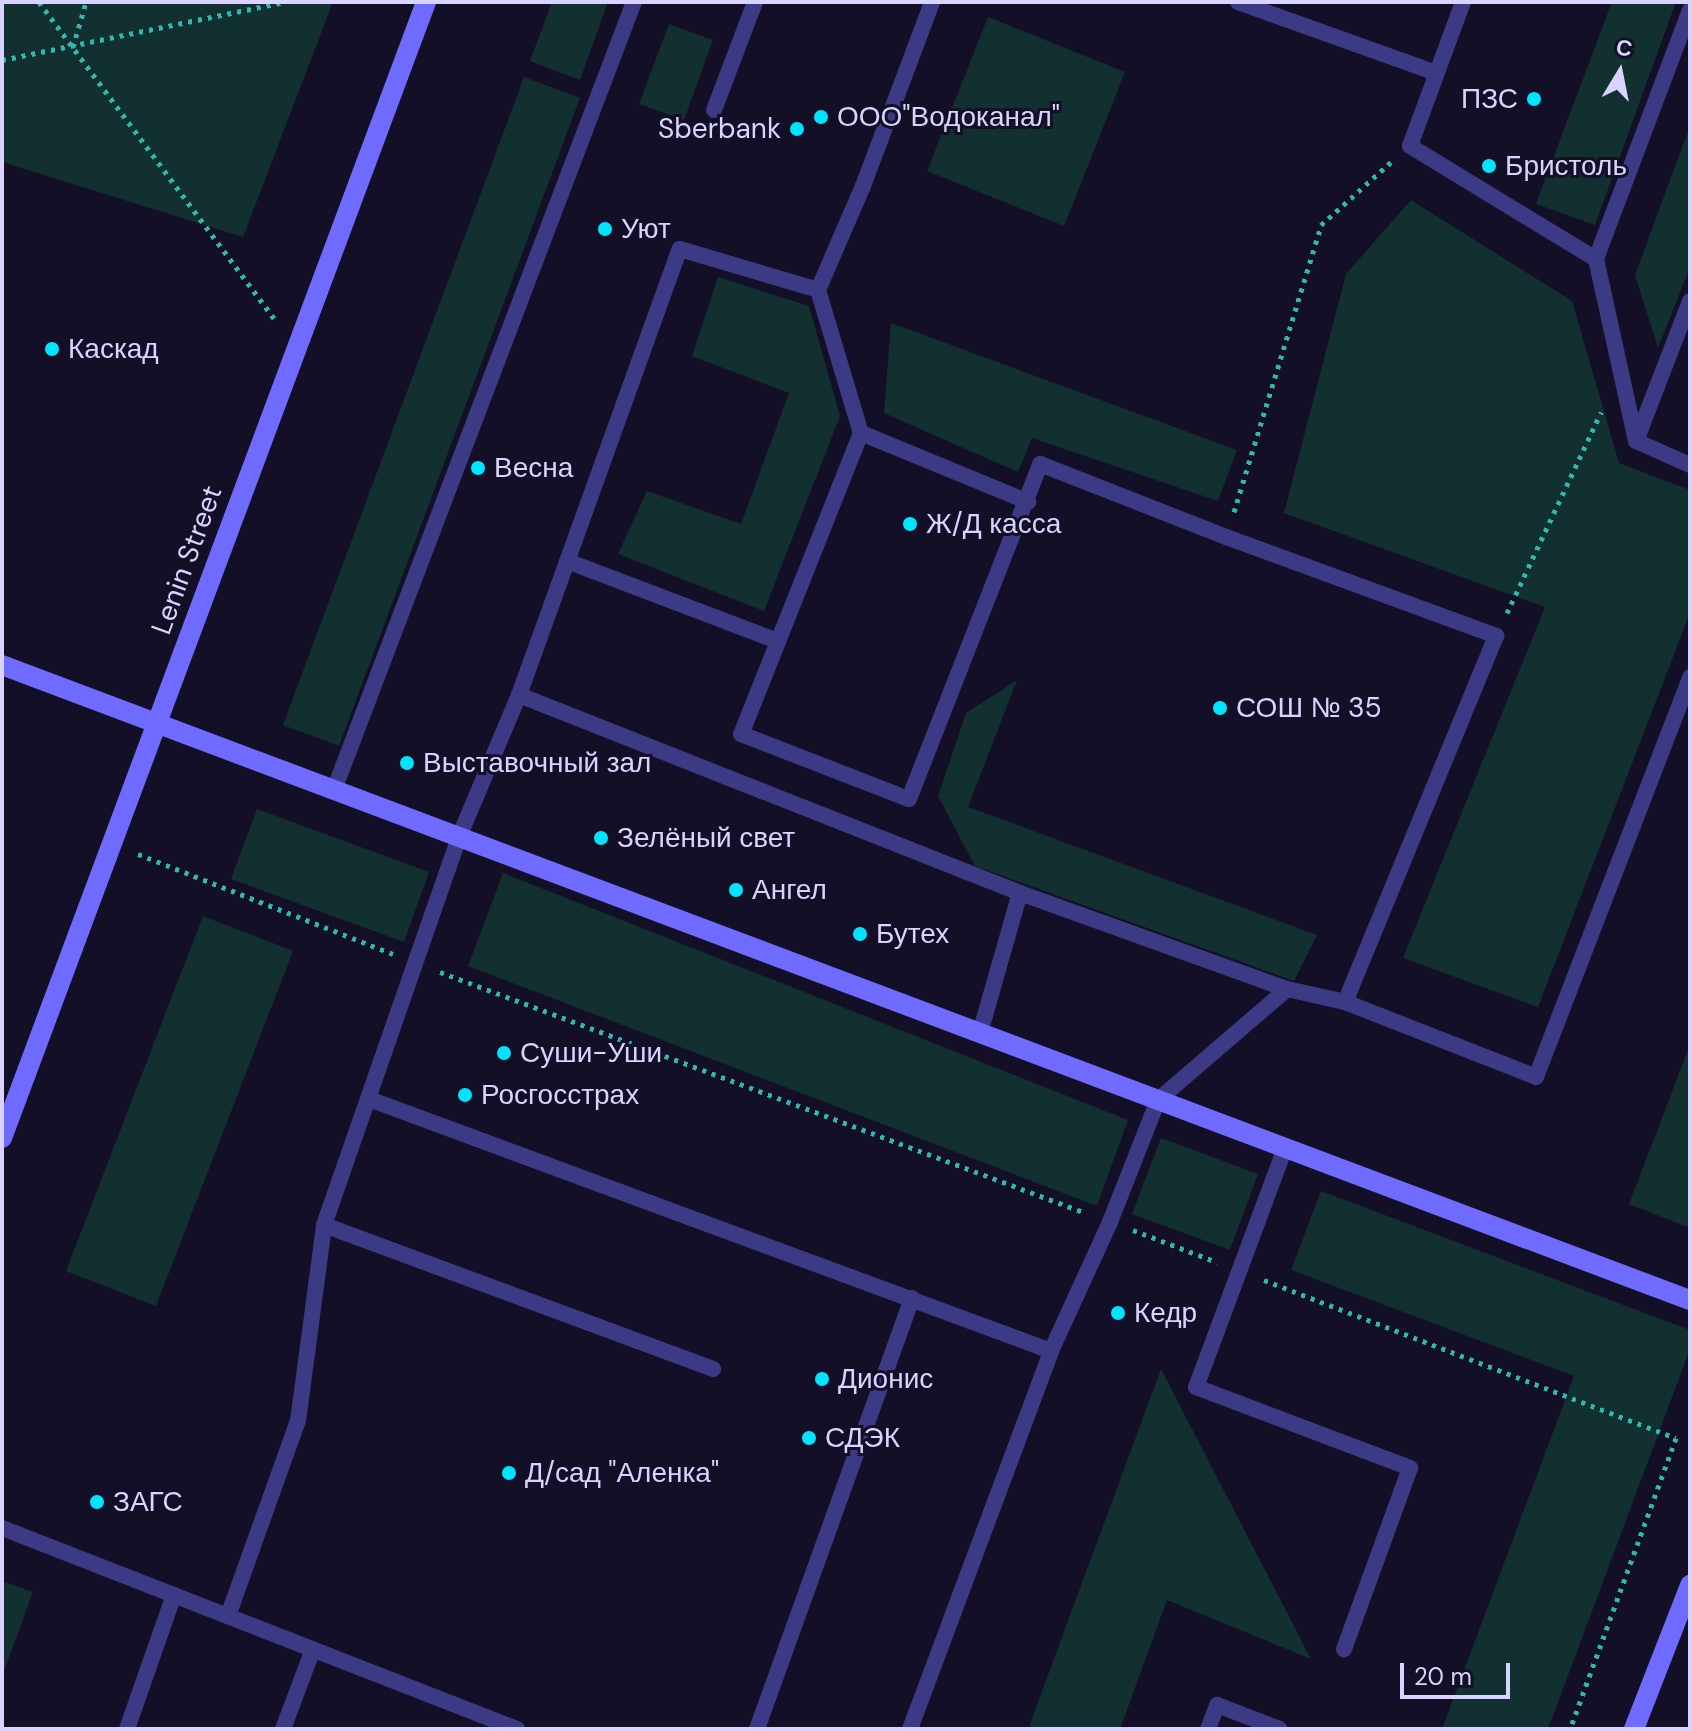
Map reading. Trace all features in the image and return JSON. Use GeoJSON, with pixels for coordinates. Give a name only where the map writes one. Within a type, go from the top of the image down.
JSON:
{"type":"FeatureCollection","features":[{"type":"Feature","properties":{"kind":"main road","name":"Lenin Street"},"geometry":{"type":"LineString","coordinates":[[2,1138],[426,2]]}},
{"type":"Feature","properties":{"kind":"main road"},"geometry":{"type":"LineString","coordinates":[[2,665],[1690,1300]]}},
{"type":"Feature","properties":{"kind":"main road"},"geometry":{"type":"LineString","coordinates":[[1634,1729],[1690,1585]]}},
{"type":"Feature","properties":{"kind":"lane"},"geometry":{"type":"LineString","coordinates":[[334,790],[634,2]]}},
{"type":"Feature","properties":{"kind":"lane"},"geometry":{"type":"LineString","coordinates":[[714,110],[755,2]]}},
{"type":"Feature","properties":{"kind":"lane"},"geometry":{"type":"LineString","coordinates":[[932,2],[863,186],[818,290],[861,433],[741,734],[909,799],[1028,502],[1040,464],[1226,537],[1496,636],[1345,1002]]}},
{"type":"Feature","properties":{"kind":"lane"},"geometry":{"type":"LineString","coordinates":[[1238,2],[1436,73]]}},
{"type":"Feature","properties":{"kind":"lane"},"geometry":{"type":"LineString","coordinates":[[1463,2],[1410,146],[1596,259]]}},
{"type":"Feature","properties":{"kind":"lane"},"geometry":{"type":"LineString","coordinates":[[1636,441],[1596,259],[1690,10]]}},
{"type":"Feature","properties":{"kind":"lane"},"geometry":{"type":"LineString","coordinates":[[228,1616],[298,1421],[324,1225],[459,837],[519,695],[680,249],[818,290]]}},
{"type":"Feature","properties":{"kind":"lane"},"geometry":{"type":"LineString","coordinates":[[1636,441],[1690,301]]}},
{"type":"Feature","properties":{"kind":"lane"},"geometry":{"type":"LineString","coordinates":[[861,433],[1028,502]]}},
{"type":"Feature","properties":{"kind":"lane"},"geometry":{"type":"LineString","coordinates":[[1636,441],[1690,465]]}},
{"type":"Feature","properties":{"kind":"lane"},"geometry":{"type":"LineString","coordinates":[[567,561],[778,641]]}},
{"type":"Feature","properties":{"kind":"lane"},"geometry":{"type":"LineString","coordinates":[[519,695],[1020,893],[1287,989],[1345,1002],[1536,1077],[1690,677]]}},
{"type":"Feature","properties":{"kind":"lane"},"geometry":{"type":"LineString","coordinates":[[980,1033],[1020,893]]}},
{"type":"Feature","properties":{"kind":"lane"},"geometry":{"type":"LineString","coordinates":[[910,1729],[1051,1351],[1110,1222],[1158,1100],[1287,989]]}},
{"type":"Feature","properties":{"kind":"lane"},"geometry":{"type":"LineString","coordinates":[[369,1099],[1051,1351]]}},
{"type":"Feature","properties":{"kind":"lane"},"geometry":{"type":"LineString","coordinates":[[1285,1148],[1196,1387],[1410,1468],[1344,1649]]}},
{"type":"Feature","properties":{"kind":"lane"},"geometry":{"type":"LineString","coordinates":[[324,1225],[713,1369]]}},
{"type":"Feature","properties":{"kind":"lane"},"geometry":{"type":"LineString","coordinates":[[757,1729],[912,1298]]}},
{"type":"Feature","properties":{"kind":"lane"},"geometry":{"type":"LineString","coordinates":[[2,1528],[517,1729]]}},
{"type":"Feature","properties":{"kind":"lane"},"geometry":{"type":"LineString","coordinates":[[127,1729],[174,1595]]}},
{"type":"Feature","properties":{"kind":"lane"},"geometry":{"type":"LineString","coordinates":[[283,1729],[313,1649]]}},
{"type":"Feature","properties":{"kind":"lane"},"geometry":{"type":"LineString","coordinates":[[1208,1729],[1217,1705],[1280,1729]]}},
{"type":"Feature","properties":{"kind":"path"},"geometry":{"type":"LineString","coordinates":[[39,2],[296,349]]}},
{"type":"Feature","properties":{"kind":"path"},"geometry":{"type":"LineString","coordinates":[[72,48],[86,2]]}},
{"type":"Feature","properties":{"kind":"path"},"geometry":{"type":"LineString","coordinates":[[2,60],[284,2]]}},
{"type":"Feature","properties":{"kind":"path"},"geometry":{"type":"LineString","coordinates":[[1226,537],[1321,225],[1410,146]]}},
{"type":"Feature","properties":{"kind":"path"},"geometry":{"type":"LineString","coordinates":[[1496,636],[1620,371]]}},
{"type":"Feature","properties":{"kind":"path"},"geometry":{"type":"LineString","coordinates":[[112,843],[415,963],[1110,1222],[1676,1438],[1570,1729]]}},
{"type":"Feature","properties":{"kind":"green space"},"geometry":{"type":"Polygon","coordinates":[[[2,2],[333,2],[243,237],[2,162],[2,2]]]}},
{"type":"Feature","properties":{"kind":"green space"},"geometry":{"type":"Polygon","coordinates":[[[552,2],[608,2],[580,80],[530,61],[552,2]]]}},
{"type":"Feature","properties":{"kind":"green space"},"geometry":{"type":"Polygon","coordinates":[[[1612,2],[1676,2],[1595,225],[1536,204],[1612,2]]]}},
{"type":"Feature","properties":{"kind":"green space"},"geometry":{"type":"Polygon","coordinates":[[[988,17],[1125,72],[1064,226],[927,171],[988,17]]]}},
{"type":"Feature","properties":{"kind":"green space"},"geometry":{"type":"Polygon","coordinates":[[[669,24],[713,40],[684,120],[639,104],[669,24]]]}},
{"type":"Feature","properties":{"kind":"green space"},"geometry":{"type":"Polygon","coordinates":[[[524,77],[580,98],[339,746],[283,725],[524,77]]]}},
{"type":"Feature","properties":{"kind":"green space"},"geometry":{"type":"Polygon","coordinates":[[[1690,126],[1690,267],[1658,348],[1635,275],[1690,126]]]}},
{"type":"Feature","properties":{"kind":"green space"},"geometry":{"type":"Polygon","coordinates":[[[1411,200],[1572,301],[1619,463],[1690,490],[1690,613],[1538,1007],[1403,958],[1545,607],[1284,513],[1346,274],[1411,200]]]}},
{"type":"Feature","properties":{"kind":"green space"},"geometry":{"type":"Polygon","coordinates":[[[718,277],[809,306],[840,416],[764,611],[618,554],[647,491],[741,524],[789,393],[692,356],[718,277]]]}},
{"type":"Feature","properties":{"kind":"green space"},"geometry":{"type":"Polygon","coordinates":[[[891,323],[1237,450],[1218,501],[1032,438],[1018,472],[884,413],[891,323]]]}},
{"type":"Feature","properties":{"kind":"green space"},"geometry":{"type":"Polygon","coordinates":[[[1017,680],[968,807],[1317,935],[1294,981],[975,866],[938,796],[966,713],[1017,680]]]}},
{"type":"Feature","properties":{"kind":"green space"},"geometry":{"type":"Polygon","coordinates":[[[257,809],[429,872],[404,942],[231,879],[257,809]]]}},
{"type":"Feature","properties":{"kind":"green space"},"geometry":{"type":"Polygon","coordinates":[[[503,873],[1128,1120],[1097,1206],[468,966],[503,873]]]}},
{"type":"Feature","properties":{"kind":"green space"},"geometry":{"type":"Polygon","coordinates":[[[203,916],[293,951],[156,1306],[66,1271],[203,916]]]}},
{"type":"Feature","properties":{"kind":"green space"},"geometry":{"type":"Polygon","coordinates":[[[1690,1045],[1690,1228],[1629,1204],[1690,1045]]]}},
{"type":"Feature","properties":{"kind":"green space"},"geometry":{"type":"Polygon","coordinates":[[[1161,1138],[1258,1174],[1230,1250],[1132,1214],[1161,1138]]]}},
{"type":"Feature","properties":{"kind":"green space"},"geometry":{"type":"Polygon","coordinates":[[[1321,1191],[1690,1330],[1690,1349],[1548,1729],[1442,1729],[1574,1376],[1291,1270],[1321,1191]]]}},
{"type":"Feature","properties":{"kind":"green space"},"geometry":{"type":"Polygon","coordinates":[[[1161,1369],[1311,1659],[1167,1600],[1120,1729],[1028,1729],[1161,1369]]]}},
{"type":"Feature","properties":{"kind":"green space"},"geometry":{"type":"Polygon","coordinates":[[[2,1581],[33,1592],[2,1677],[2,1581]]]}},
{"type":"Feature","properties":{"kind":"place","name":"ПЗС"},"geometry":{"type":"Point","coordinates":[1534,99]}},
{"type":"Feature","properties":{"kind":"place","name":"ООО\"Водоканал\""},"geometry":{"type":"Point","coordinates":[821,117]}},
{"type":"Feature","properties":{"kind":"place","name":"Sberbank"},"geometry":{"type":"Point","coordinates":[797,129]}},
{"type":"Feature","properties":{"kind":"place","name":"Бристоль"},"geometry":{"type":"Point","coordinates":[1489,166]}},
{"type":"Feature","properties":{"kind":"place","name":"Уют"},"geometry":{"type":"Point","coordinates":[605,229]}},
{"type":"Feature","properties":{"kind":"place","name":"Каскад"},"geometry":{"type":"Point","coordinates":[52,349]}},
{"type":"Feature","properties":{"kind":"place","name":"Весна"},"geometry":{"type":"Point","coordinates":[478,468]}},
{"type":"Feature","properties":{"kind":"place","name":"Ж/Д касса"},"geometry":{"type":"Point","coordinates":[910,524]}},
{"type":"Feature","properties":{"kind":"place","name":"СОШ № 35"},"geometry":{"type":"Point","coordinates":[1220,708]}},
{"type":"Feature","properties":{"kind":"place","name":"Выставочный зал"},"geometry":{"type":"Point","coordinates":[407,763]}},
{"type":"Feature","properties":{"kind":"place","name":"Зелёный свет"},"geometry":{"type":"Point","coordinates":[601,838]}},
{"type":"Feature","properties":{"kind":"place","name":"Ангел"},"geometry":{"type":"Point","coordinates":[736,890]}},
{"type":"Feature","properties":{"kind":"place","name":"Бутех"},"geometry":{"type":"Point","coordinates":[860,934]}},
{"type":"Feature","properties":{"kind":"place","name":"Суши-Уши"},"geometry":{"type":"Point","coordinates":[504,1053]}},
{"type":"Feature","properties":{"kind":"place","name":"Росгосстрах"},"geometry":{"type":"Point","coordinates":[465,1095]}},
{"type":"Feature","properties":{"kind":"place","name":"Кедр"},"geometry":{"type":"Point","coordinates":[1118,1313]}},
{"type":"Feature","properties":{"kind":"place","name":"Дионис"},"geometry":{"type":"Point","coordinates":[822,1379]}},
{"type":"Feature","properties":{"kind":"place","name":"СДЭК"},"geometry":{"type":"Point","coordinates":[809,1438]}},
{"type":"Feature","properties":{"kind":"place","name":"Д/сад \"Аленка\""},"geometry":{"type":"Point","coordinates":[509,1473]}},
{"type":"Feature","properties":{"kind":"place","name":"ЗАГС"},"geometry":{"type":"Point","coordinates":[97,1502]}}]}
